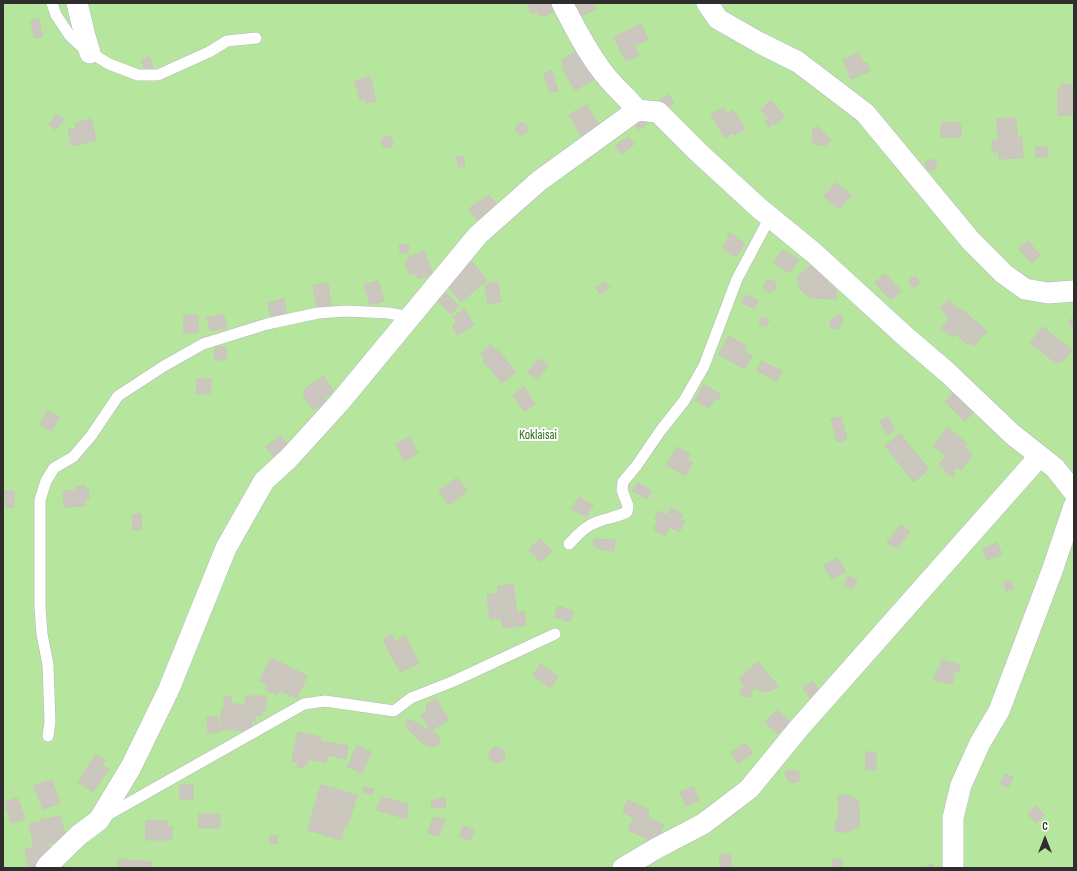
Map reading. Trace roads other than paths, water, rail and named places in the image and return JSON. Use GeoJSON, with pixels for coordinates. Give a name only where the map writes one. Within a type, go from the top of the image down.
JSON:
{"type":"FeatureCollection","features":[{"type":"Feature","properties":{"kind":"street"},"geometry":{"type":"LineString","coordinates":[[77,3],[90,53]]}},
{"type":"Feature","properties":{"kind":"street"},"geometry":{"type":"LineString","coordinates":[[562,3],[579,36],[602,71],[637,110]]}},
{"type":"Feature","properties":{"kind":"street"},"geometry":{"type":"LineString","coordinates":[[707,3],[718,19],[760,43],[798,62],[865,113],[971,241],[1004,274],[1025,289],[1048,292],[1074,291]]}},
{"type":"Feature","properties":{"kind":"street"},"geometry":{"type":"LineString","coordinates":[[46,868],[79,835],[99,820],[131,767],[169,688],[226,548],[264,481],[289,458],[339,403],[478,235],[539,181],[637,110],[658,112],[698,152],[770,217],[814,253],[906,337],[948,373],[1012,434],[1055,468],[1074,492]]}},
{"type":"Feature","properties":{"kind":"street"},"geometry":{"type":"LineString","coordinates":[[623,868],[703,824],[749,789],[799,728],[1040,457]]}},
{"type":"Feature","properties":{"kind":"street"},"geometry":{"type":"LineString","coordinates":[[953,868],[953,818],[961,785],[980,743],[999,710],[1052,571],[1074,506]]}},
{"type":"Feature","properties":{"kind":"lane"},"geometry":{"type":"LineString","coordinates":[[52,3],[56,15],[70,36],[83,48],[110,64],[138,75],[158,75],[209,52],[227,41],[256,38]]}},
{"type":"Feature","properties":{"kind":"lane"},"geometry":{"type":"LineString","coordinates":[[569,544],[585,528],[596,522],[628,512],[628,506],[622,490],[623,482],[684,401],[704,366],[737,279],[770,217]]}},
{"type":"Feature","properties":{"kind":"lane"},"geometry":{"type":"LineString","coordinates":[[48,736],[50,722],[49,679],[42,634],[40,608],[40,500],[46,481],[54,468],[73,457],[91,436],[118,396],[164,366],[203,344],[267,324],[318,313],[347,311],[388,313],[411,317]]}},
{"type":"Feature","properties":{"kind":"lane"},"geometry":{"type":"LineString","coordinates":[[99,820],[173,780],[304,704],[325,701],[394,710],[411,698],[454,681],[555,634]]}},
{"type":"Feature","properties":{"kind":"park label","name":"Koklaisai"},"geometry":{"type":"Point","coordinates":[538,436]}}]}
